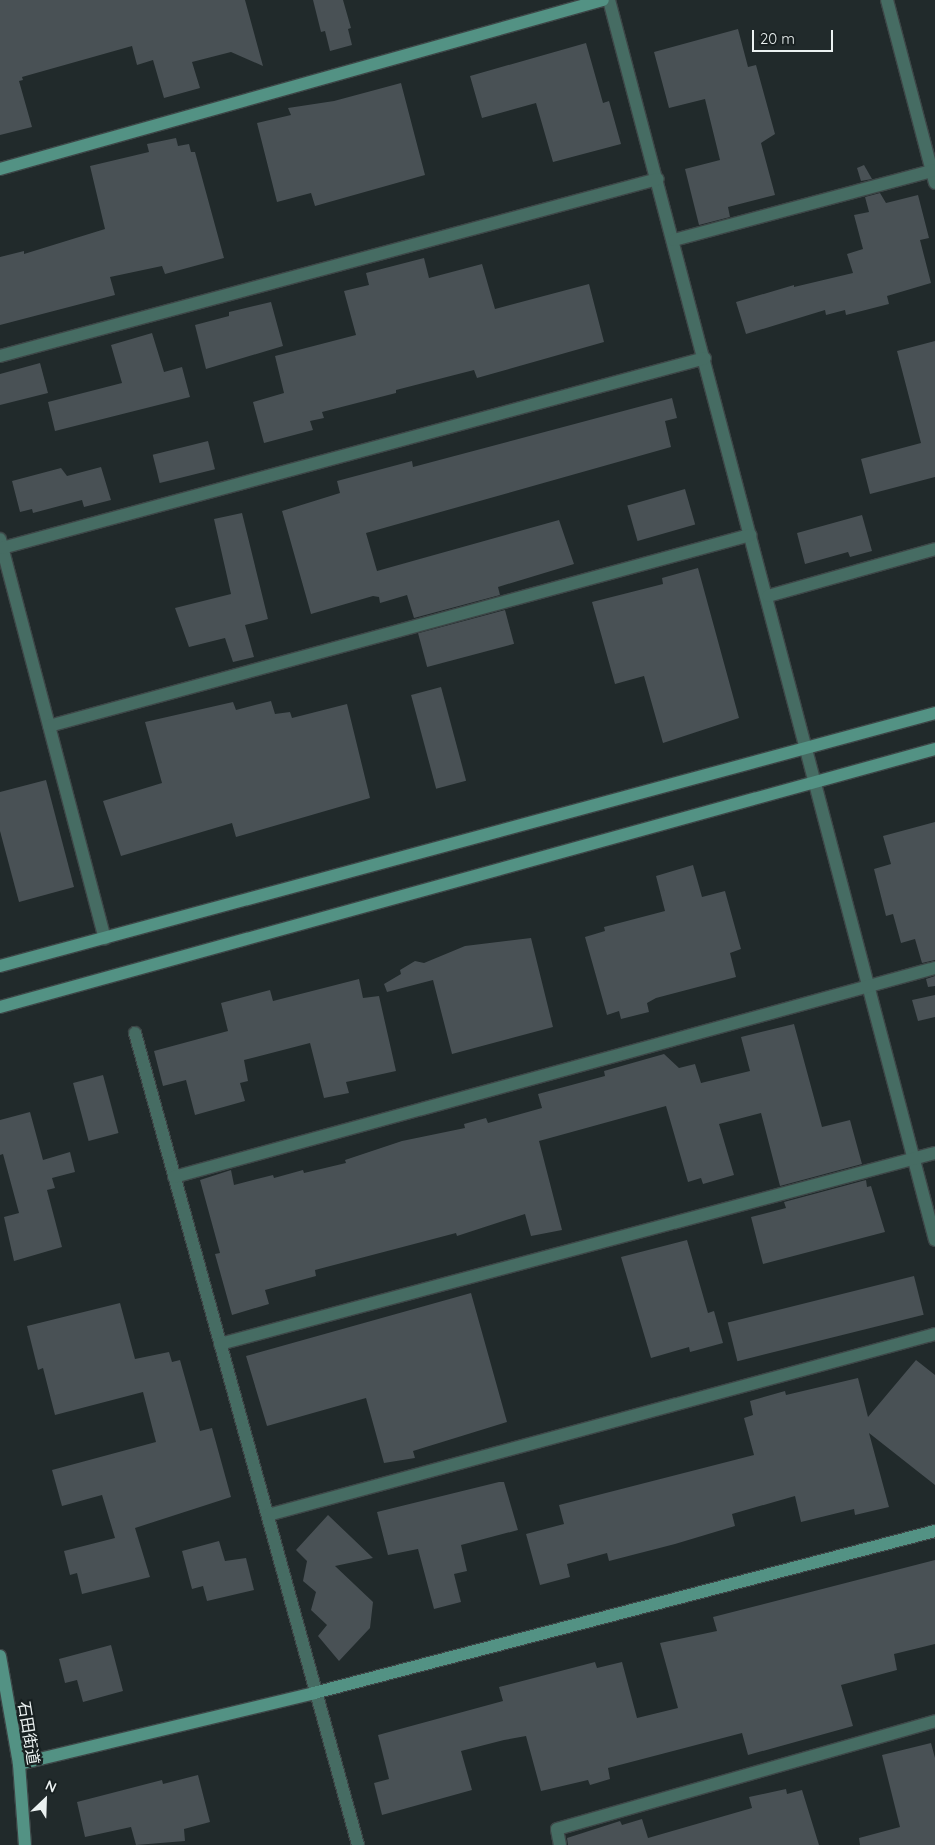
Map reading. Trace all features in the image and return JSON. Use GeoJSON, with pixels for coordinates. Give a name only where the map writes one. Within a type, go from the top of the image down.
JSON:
{"type":"FeatureCollection","features":[{"type":"Feature","properties":{"kind":"street"},"geometry":{"type":"LineString","coordinates":[[0,169],[603,0]]}},
{"type":"Feature","properties":{"kind":"street"},"geometry":{"type":"LineString","coordinates":[[608,0],[658,178],[750,535],[808,747],[868,986],[935,1240]]}},
{"type":"Feature","properties":{"kind":"street"},"geometry":{"type":"LineString","coordinates":[[674,240],[934,175],[886,0]]}},
{"type":"Feature","properties":{"kind":"street"},"geometry":{"type":"LineString","coordinates":[[0,356],[658,178]]}},
{"type":"Feature","properties":{"kind":"street"},"geometry":{"type":"LineString","coordinates":[[105,938],[1,543],[705,358]]}},
{"type":"Feature","properties":{"kind":"street"},"geometry":{"type":"LineString","coordinates":[[49,726],[750,535]]}},
{"type":"Feature","properties":{"kind":"street"},"geometry":{"type":"LineString","coordinates":[[768,596],[935,549]]}},
{"type":"Feature","properties":{"kind":"street"},"geometry":{"type":"LineString","coordinates":[[0,966],[935,713]]}},
{"type":"Feature","properties":{"kind":"street"},"geometry":{"type":"LineString","coordinates":[[0,1008],[935,749]]}},
{"type":"Feature","properties":{"kind":"street"},"geometry":{"type":"LineString","coordinates":[[174,1177],[935,968]]}},
{"type":"Feature","properties":{"kind":"street"},"geometry":{"type":"LineString","coordinates":[[135,1033],[268,1515],[314,1693],[358,1845]]}},
{"type":"Feature","properties":{"kind":"street"},"geometry":{"type":"LineString","coordinates":[[220,1344],[935,1153]]}},
{"type":"Feature","properties":{"kind":"street"},"geometry":{"type":"LineString","coordinates":[[268,1515],[935,1334]]}},
{"type":"Feature","properties":{"kind":"street"},"geometry":{"type":"LineString","coordinates":[[19,1764],[314,1693],[935,1531]]}},
{"type":"Feature","properties":{"kind":"street","name":"石田街道"},"geometry":{"type":"LineString","coordinates":[[0,1656],[19,1764],[24,1845]]}},
{"type":"Feature","properties":{"kind":"street"},"geometry":{"type":"LineString","coordinates":[[560,1845],[557,1829],[935,1720]]}},
{"type":"Feature","properties":{"kind":"building"},"geometry":{"type":"Polygon","coordinates":[[[0,0],[245,0],[263,66],[231,52],[192,62],[200,88],[164,98],[153,60],[137,65],[132,46],[22,77],[23,80],[19,81],[32,127],[0,135],[0,0]]]}},
{"type":"Feature","properties":{"kind":"building"},"geometry":{"type":"Polygon","coordinates":[[[313,0],[343,0],[351,28],[348,29],[352,45],[330,51],[325,31],[321,32],[313,0]]]}},
{"type":"Feature","properties":{"kind":"building"},"geometry":{"type":"Polygon","coordinates":[[[738,29],[748,67],[756,65],[775,134],[761,143],[775,195],[728,207],[730,217],[699,225],[685,169],[720,160],[705,99],[669,108],[654,52],[738,29]]]}},
{"type":"Feature","properties":{"kind":"building"},"geometry":{"type":"Polygon","coordinates":[[[586,43],[603,103],[609,101],[621,144],[553,162],[536,103],[482,118],[470,76],[586,43]]]}},
{"type":"Feature","properties":{"kind":"building"},"geometry":{"type":"Polygon","coordinates":[[[401,83],[425,175],[315,206],[311,193],[277,202],[257,123],[291,115],[288,108],[334,101],[401,83]]]}},
{"type":"Feature","properties":{"kind":"building"},"geometry":{"type":"Polygon","coordinates":[[[176,138],[178,146],[189,144],[191,152],[195,152],[224,258],[165,274],[162,266],[110,277],[115,295],[0,325],[0,257],[24,251],[24,254],[105,229],[90,166],[149,152],[147,144],[176,138]]]}},
{"type":"Feature","properties":{"kind":"building"},"geometry":{"type":"Polygon","coordinates":[[[864,165],[872,179],[861,181],[857,168],[864,165]]]}},
{"type":"Feature","properties":{"kind":"building"},"geometry":{"type":"Polygon","coordinates":[[[880,193],[886,203],[918,195],[929,238],[920,240],[931,283],[887,296],[889,304],[846,315],[845,310],[826,315],[825,310],[746,334],[736,302],[794,285],[794,287],[853,273],[847,254],[863,249],[854,215],[869,212],[865,197],[880,193]]]}},
{"type":"Feature","properties":{"kind":"building"},"geometry":{"type":"Polygon","coordinates":[[[424,258],[429,278],[482,264],[495,309],[589,284],[604,342],[477,378],[474,370],[396,390],[396,393],[322,412],[324,418],[310,421],[313,430],[264,443],[253,402],[284,393],[275,356],[356,335],[344,291],[369,285],[366,273],[424,258]]]}},
{"type":"Feature","properties":{"kind":"building"},"geometry":{"type":"Polygon","coordinates":[[[271,302],[283,346],[206,369],[195,325],[229,316],[229,312],[271,302]]]}},
{"type":"Feature","properties":{"kind":"building"},"geometry":{"type":"Polygon","coordinates":[[[152,333],[164,372],[182,367],[190,397],[55,431],[48,402],[122,383],[111,345],[152,333]]]}},
{"type":"Feature","properties":{"kind":"building"},"geometry":{"type":"Polygon","coordinates":[[[935,341],[935,477],[870,494],[861,459],[921,443],[897,351],[935,341]]]}},
{"type":"Feature","properties":{"kind":"building"},"geometry":{"type":"Polygon","coordinates":[[[40,363],[48,393],[0,405],[0,374],[40,363]]]}},
{"type":"Feature","properties":{"kind":"building"},"geometry":{"type":"Polygon","coordinates":[[[672,398],[677,418],[665,421],[671,447],[366,533],[377,571],[559,520],[574,564],[498,587],[500,595],[414,618],[407,595],[380,603],[379,597],[373,596],[311,614],[282,511],[340,493],[337,481],[412,461],[413,467],[672,398]]]}},
{"type":"Feature","properties":{"kind":"building"},"geometry":{"type":"Polygon","coordinates":[[[208,441],[215,469],[160,483],[153,455],[208,441]]]}},
{"type":"Feature","properties":{"kind":"building"},"geometry":{"type":"Polygon","coordinates":[[[101,467],[111,500],[84,507],[82,500],[33,513],[32,509],[20,512],[12,481],[61,468],[67,476],[101,467]]]}},
{"type":"Feature","properties":{"kind":"building"},"geometry":{"type":"Polygon","coordinates":[[[685,489],[695,525],[638,541],[627,506],[685,489]]]}},
{"type":"Feature","properties":{"kind":"building"},"geometry":{"type":"Polygon","coordinates":[[[242,513],[268,619],[245,625],[254,657],[233,662],[225,638],[189,647],[175,608],[231,594],[214,519],[242,513]]]}},
{"type":"Feature","properties":{"kind":"building"},"geometry":{"type":"Polygon","coordinates":[[[862,515],[872,551],[850,557],[848,552],[805,564],[797,533],[862,515]]]}},
{"type":"Feature","properties":{"kind":"building"},"geometry":{"type":"Polygon","coordinates":[[[698,568],[739,718],[663,743],[644,676],[615,684],[592,602],[663,584],[662,578],[698,568]]]}},
{"type":"Feature","properties":{"kind":"building"},"geometry":{"type":"Polygon","coordinates":[[[505,610],[514,644],[427,667],[418,633],[505,610]]]}},
{"type":"Feature","properties":{"kind":"building"},"geometry":{"type":"Polygon","coordinates":[[[441,687],[466,781],[436,789],[411,695],[441,687]]]}},
{"type":"Feature","properties":{"kind":"building"},"geometry":{"type":"Polygon","coordinates":[[[271,701],[275,714],[290,712],[292,718],[347,704],[370,798],[236,837],[232,823],[121,856],[103,801],[162,783],[145,722],[233,702],[236,710],[271,701]]]}},
{"type":"Feature","properties":{"kind":"building"},"geometry":{"type":"Polygon","coordinates":[[[46,780],[74,887],[19,902],[0,831],[0,792],[46,780]]]}},
{"type":"Feature","properties":{"kind":"building"},"geometry":{"type":"Polygon","coordinates":[[[935,822],[935,960],[922,963],[915,939],[901,943],[893,914],[886,916],[874,869],[891,864],[883,836],[935,822]]]}},
{"type":"Feature","properties":{"kind":"building"},"geometry":{"type":"Polygon","coordinates":[[[693,865],[702,897],[725,891],[741,949],[730,953],[736,977],[656,998],[647,1003],[649,1012],[621,1019],[619,1011],[607,1015],[585,937],[605,931],[604,927],[665,911],[656,876],[693,865]]]}},
{"type":"Feature","properties":{"kind":"building"},"geometry":{"type":"Polygon","coordinates":[[[531,938],[553,1027],[452,1054],[433,980],[387,992],[384,984],[401,974],[400,970],[415,961],[424,963],[465,946],[531,938]]]}},
{"type":"Feature","properties":{"kind":"building"},"geometry":{"type":"Polygon","coordinates":[[[935,976],[935,986],[928,987],[926,979],[935,976]]]}},
{"type":"Feature","properties":{"kind":"building"},"geometry":{"type":"Polygon","coordinates":[[[359,979],[363,998],[379,996],[396,1071],[346,1082],[349,1093],[324,1098],[310,1043],[244,1060],[248,1081],[240,1083],[245,1101],[195,1115],[186,1080],[163,1086],[154,1051],[228,1031],[221,1003],[270,990],[273,1001],[359,979]]]}},
{"type":"Feature","properties":{"kind":"building"},"geometry":{"type":"Polygon","coordinates":[[[935,995],[935,1017],[918,1021],[912,1000],[935,995]]]}},
{"type":"Feature","properties":{"kind":"building"},"geometry":{"type":"Polygon","coordinates":[[[794,1024],[822,1127],[850,1120],[862,1164],[780,1186],[761,1113],[719,1124],[734,1175],[703,1184],[701,1178],[688,1182],[666,1106],[539,1141],[562,1230],[531,1236],[525,1214],[457,1236],[456,1233],[315,1270],[316,1276],[265,1290],[269,1304],[232,1315],[215,1254],[220,1253],[200,1180],[231,1170],[234,1185],[273,1175],[274,1178],[303,1170],[304,1173],[346,1163],[345,1160],[402,1141],[465,1128],[464,1124],[486,1118],[488,1123],[542,1108],[538,1094],[605,1076],[604,1071],[664,1054],[679,1068],[695,1064],[701,1083],[750,1071],[741,1037],[794,1024]]]}},
{"type":"Feature","properties":{"kind":"building"},"geometry":{"type":"Polygon","coordinates":[[[103,1075],[119,1133],[89,1141],[73,1083],[103,1075]]]}},
{"type":"Feature","properties":{"kind":"building"},"geometry":{"type":"Polygon","coordinates":[[[30,1112],[43,1160],[70,1152],[75,1172],[52,1178],[55,1188],[47,1190],[62,1247],[14,1261],[4,1217],[19,1213],[3,1154],[0,1155],[0,1120],[30,1112]]]}},
{"type":"Feature","properties":{"kind":"building"},"geometry":{"type":"Polygon","coordinates":[[[866,1180],[867,1187],[871,1186],[885,1232],[763,1264],[751,1217],[786,1208],[784,1202],[866,1180]]]}},
{"type":"Feature","properties":{"kind":"building"},"geometry":{"type":"Polygon","coordinates":[[[687,1240],[708,1313],[714,1311],[723,1343],[690,1352],[689,1347],[651,1358],[621,1257],[687,1240]]]}},
{"type":"Feature","properties":{"kind":"building"},"geometry":{"type":"Polygon","coordinates":[[[914,1276],[924,1315],[737,1361],[728,1322],[914,1276]]]}},
{"type":"Feature","properties":{"kind":"building"},"geometry":{"type":"Polygon","coordinates":[[[471,1293],[507,1422],[413,1451],[415,1458],[384,1463],[366,1398],[267,1426],[246,1356],[471,1293]]]}},
{"type":"Feature","properties":{"kind":"building"},"geometry":{"type":"Polygon","coordinates":[[[120,1303],[135,1359],[169,1352],[172,1362],[180,1360],[200,1431],[212,1428],[231,1497],[135,1528],[150,1577],[82,1594],[77,1573],[70,1575],[64,1551],[115,1538],[102,1495],[62,1506],[52,1470],[156,1442],[143,1392],[55,1415],[43,1368],[38,1370],[27,1326],[120,1303]]]}},
{"type":"Feature","properties":{"kind":"building"},"geometry":{"type":"Polygon","coordinates":[[[916,1360],[935,1375],[935,1485],[869,1433],[889,1507],[855,1515],[854,1509],[801,1522],[795,1496],[732,1514],[735,1526],[675,1544],[609,1561],[607,1553],[567,1564],[570,1577],[540,1585],[526,1534],[564,1524],[559,1505],[754,1455],[744,1418],[753,1415],[750,1401],[785,1391],[786,1395],[858,1378],[868,1417],[916,1360]]]}},
{"type":"Feature","properties":{"kind":"building"},"geometry":{"type":"Polygon","coordinates":[[[504,1482],[518,1530],[461,1545],[467,1571],[454,1574],[461,1602],[434,1609],[418,1549],[388,1555],[377,1512],[504,1482]]]}},
{"type":"Feature","properties":{"kind":"building"},"geometry":{"type":"Polygon","coordinates":[[[328,1515],[373,1558],[335,1566],[373,1602],[370,1628],[339,1661],[318,1636],[327,1625],[311,1610],[316,1592],[303,1581],[307,1561],[296,1550],[328,1515]]]}},
{"type":"Feature","properties":{"kind":"building"},"geometry":{"type":"Polygon","coordinates":[[[219,1541],[225,1561],[246,1558],[254,1590],[207,1601],[203,1586],[192,1589],[182,1551],[219,1541]]]}},
{"type":"Feature","properties":{"kind":"building"},"geometry":{"type":"Polygon","coordinates":[[[935,1560],[935,1644],[894,1654],[897,1670],[841,1685],[853,1726],[748,1755],[742,1733],[608,1768],[610,1779],[590,1785],[588,1780],[541,1791],[526,1736],[504,1740],[461,1751],[472,1790],[382,1815],[374,1783],[389,1779],[378,1735],[503,1701],[499,1687],[595,1662],[597,1668],[622,1662],[637,1718],[678,1708],[660,1643],[717,1631],[713,1617],[935,1560]]]}},
{"type":"Feature","properties":{"kind":"building"},"geometry":{"type":"Polygon","coordinates":[[[111,1645],[123,1691],[83,1702],[77,1680],[65,1683],[59,1659],[111,1645]]]}},
{"type":"Feature","properties":{"kind":"building"},"geometry":{"type":"Polygon","coordinates":[[[931,1743],[935,1758],[935,1845],[860,1845],[859,1838],[900,1827],[882,1755],[931,1743]]]}},
{"type":"Feature","properties":{"kind":"building"},"geometry":{"type":"Polygon","coordinates":[[[198,1775],[210,1822],[184,1829],[185,1841],[136,1845],[131,1827],[85,1837],[77,1802],[162,1780],[163,1784],[198,1775]]]}},
{"type":"Feature","properties":{"kind":"building"},"geometry":{"type":"Polygon","coordinates":[[[786,1789],[787,1794],[802,1790],[819,1845],[568,1845],[567,1838],[620,1821],[622,1825],[642,1819],[648,1838],[752,1808],[749,1797],[786,1789]]]}}]}
